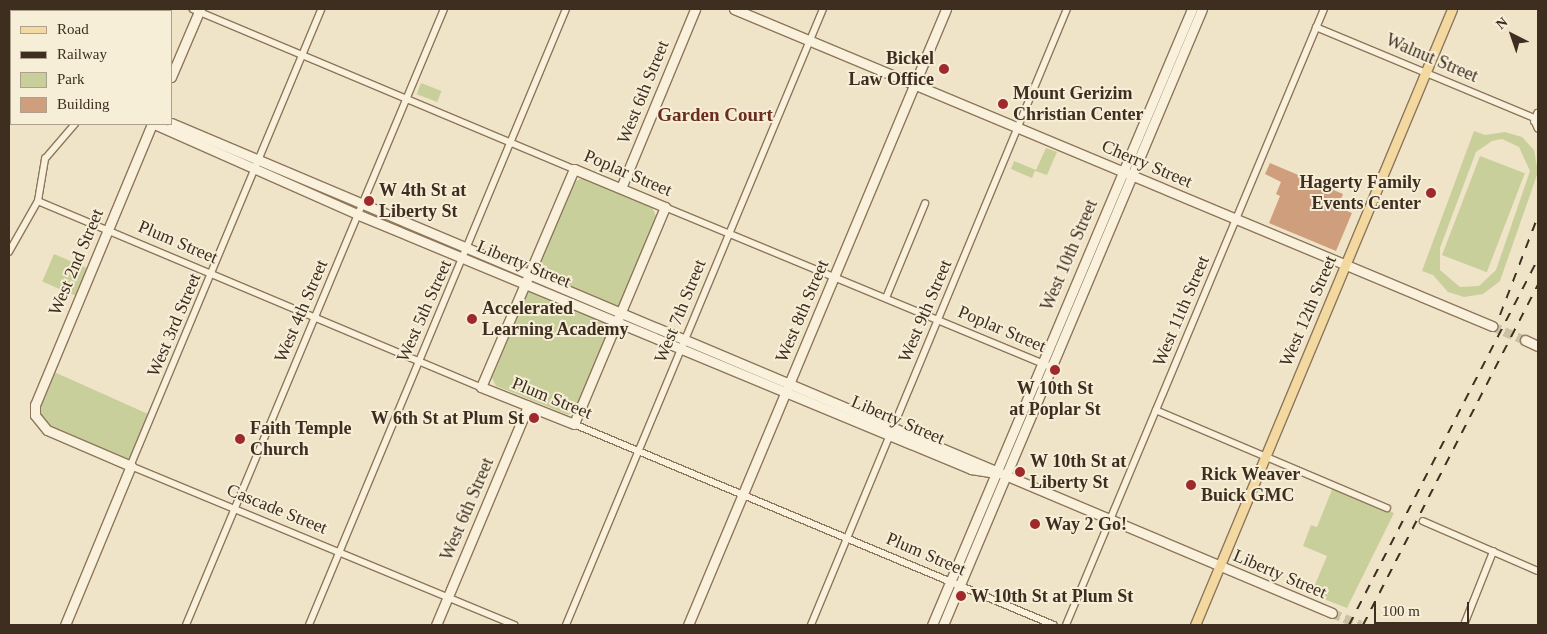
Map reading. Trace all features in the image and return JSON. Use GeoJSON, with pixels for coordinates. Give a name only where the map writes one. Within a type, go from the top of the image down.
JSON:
{"type":"FeatureCollection","features":[{"type":"Feature","properties":{"kind":"main road","name":"West 12th Street"},"geometry":{"type":"LineString","coordinates":[[1195,625],[1452,9]]}},
{"type":"Feature","properties":{"kind":"street"},"geometry":{"type":"LineString","coordinates":[[9,10],[16,9]]}},
{"type":"Feature","properties":{"kind":"street","name":"West 3rd Street"},"geometry":{"type":"LineString","coordinates":[[65,625],[213,275],[322,9]]}},
{"type":"Feature","properties":{"kind":"street","name":"West 4th Street"},"geometry":{"type":"LineString","coordinates":[[186,625],[444,9]]}},
{"type":"Feature","properties":{"kind":"street","name":"West 5th Street"},"geometry":{"type":"LineString","coordinates":[[309,625],[418,360],[468,248],[566,9]]}},
{"type":"Feature","properties":{"kind":"street","name":"West 6th Street"},"geometry":{"type":"LineString","coordinates":[[620,188],[696,9]]}},
{"type":"Feature","properties":{"kind":"street","name":"Cherry Street"},"geometry":{"type":"LineString","coordinates":[[734,9],[1492,326]]}},
{"type":"Feature","properties":{"kind":"street","name":"West 7th Street"},"geometry":{"type":"LineString","coordinates":[[566,625],[823,9]]}},
{"type":"Feature","properties":{"kind":"street","name":"West 8th Street"},"geometry":{"type":"LineString","coordinates":[[688,625],[946,9]]}},
{"type":"Feature","properties":{"kind":"street","name":"West 9th Street"},"geometry":{"type":"LineString","coordinates":[[810,625],[1067,9]]}},
{"type":"Feature","properties":{"kind":"street","name":"West 10th Street"},"geometry":{"type":"LineString","coordinates":[[943,625],[1051,367],[1087,269],[1167,77],[1192,9]]}},
{"type":"Feature","properties":{"kind":"street","name":"West 10th Street"},"geometry":{"type":"LineString","coordinates":[[1167,77],[1202,9]]}},
{"type":"Feature","properties":{"kind":"street","name":"West 11th Street"},"geometry":{"type":"LineString","coordinates":[[1066,625],[1324,9]]}},
{"type":"Feature","properties":{"kind":"street"},"geometry":{"type":"LineString","coordinates":[[172,75],[197,10]]}},
{"type":"Feature","properties":{"kind":"street","name":"Poplar Street"},"geometry":{"type":"LineString","coordinates":[[197,10],[1051,367]]}},
{"type":"Feature","properties":{"kind":"street","name":"Walnut Street"},"geometry":{"type":"LineString","coordinates":[[1316,27],[1537,115],[1538,128]]}},
{"type":"Feature","properties":{"kind":"street","name":"Liberty Street"},"geometry":{"type":"LineString","coordinates":[[172,123],[363,205],[530,272],[620,316]]}},
{"type":"Feature","properties":{"kind":"street"},"geometry":{"type":"LineString","coordinates":[[9,252],[38,201],[45,159],[74,125]]}},
{"type":"Feature","properties":{"kind":"street","name":"West 2nd Street"},"geometry":{"type":"LineString","coordinates":[[35,415],[43,384],[107,230],[154,125]]}},
{"type":"Feature","properties":{"kind":"street","name":"Liberty Street"},"geometry":{"type":"LineString","coordinates":[[156,125],[359,215],[526,282],[620,316],[684,342],[892,430],[985,474],[995,473],[1005,477],[1332,613]]}},
{"type":"Feature","properties":{"kind":"street"},"geometry":{"type":"LineString","coordinates":[[481,387],[574,168]]}},
{"type":"Feature","properties":{"kind":"street","name":"Plum Street"},"geometry":{"type":"LineString","coordinates":[[38,201],[1054,625]]}},
{"type":"Feature","properties":{"kind":"street"},"geometry":{"type":"LineString","coordinates":[[886,298],[925,204]]}},
{"type":"Feature","properties":{"kind":"street"},"geometry":{"type":"LineString","coordinates":[[574,424],[665,207]]}},
{"type":"Feature","properties":{"kind":"street","name":"West 10th Street"},"geometry":{"type":"LineString","coordinates":[[932,625],[1042,363],[1087,269]]}},
{"type":"Feature","properties":{"kind":"street"},"geometry":{"type":"LineString","coordinates":[[1525,340],[1538,346]]}},
{"type":"Feature","properties":{"kind":"street","name":"West 6th Street"},"geometry":{"type":"LineString","coordinates":[[436,625],[528,406]]}},
{"type":"Feature","properties":{"kind":"street"},"geometry":{"type":"LineString","coordinates":[[1156,410],[1387,508]]}},
{"type":"Feature","properties":{"kind":"street","name":"Cascade Street"},"geometry":{"type":"LineString","coordinates":[[35,415],[50,432],[514,625]]}},
{"type":"Feature","properties":{"kind":"street"},"geometry":{"type":"LineString","coordinates":[[1423,521],[1538,571]]}},
{"type":"Feature","properties":{"kind":"street"},"geometry":{"type":"LineString","coordinates":[[1464,625],[1493,552]]}},
{"type":"Feature","properties":{"kind":"green space"},"geometry":{"type":"Polygon","coordinates":[[[421,83],[442,91],[437,102],[417,94],[421,83]]]}},
{"type":"Feature","properties":{"kind":"green space"},"geometry":{"type":"Polygon","coordinates":[[[1474,131],[1485,135],[1505,132],[1522,137],[1534,150],[1538,172],[1500,281],[1483,294],[1464,297],[1448,292],[1433,275],[1422,271],[1474,131]],[[1502,139],[1492,141],[1476,152],[1440,248],[1440,270],[1460,287],[1479,286],[1496,270],[1530,171],[1519,147],[1502,139]]]}},
{"type":"Feature","properties":{"kind":"green space"},"geometry":{"type":"Polygon","coordinates":[[[1046,148],[1057,152],[1047,175],[1035,171],[1032,178],[1011,169],[1014,161],[1036,170],[1046,148]]]}},
{"type":"Feature","properties":{"kind":"green space"},"geometry":{"type":"Polygon","coordinates":[[[1480,156],[1525,173],[1487,272],[1442,255],[1480,156]]]}},
{"type":"Feature","properties":{"kind":"green space"},"geometry":{"type":"Polygon","coordinates":[[[582,178],[652,207],[656,216],[574,412],[568,415],[496,386],[492,378],[574,182],[582,178]]]}},
{"type":"Feature","properties":{"kind":"green space"},"geometry":{"type":"Polygon","coordinates":[[[54,254],[87,268],[75,296],[42,282],[54,254]]]}},
{"type":"Feature","properties":{"kind":"green space"},"geometry":{"type":"Polygon","coordinates":[[[52,371],[148,414],[129,459],[51,428],[42,418],[39,405],[52,371]]]}},
{"type":"Feature","properties":{"kind":"green space"},"geometry":{"type":"Polygon","coordinates":[[[1333,487],[1394,513],[1347,608],[1311,594],[1327,556],[1303,546],[1311,525],[1317,527],[1333,487]]]}},
{"type":"Feature","properties":{"kind":"building"},"geometry":{"type":"Polygon","coordinates":[[[1270,163],[1343,194],[1338,207],[1352,213],[1336,251],[1269,223],[1280,196],[1276,194],[1281,182],[1265,174],[1270,163]]]}},
{"type":"Feature","properties":{"kind":"tunnel"},"geometry":{"type":"LineString","coordinates":[[1492,326],[1525,340]]}},
{"type":"Feature","properties":{"kind":"tunnel"},"geometry":{"type":"LineString","coordinates":[[1332,613],[1361,625]]}},
{"type":"Feature","properties":{"kind":"railway"},"geometry":{"type":"LineString","coordinates":[[1500,315],[1538,216]]}},
{"type":"Feature","properties":{"kind":"railway"},"geometry":{"type":"LineString","coordinates":[[1349,625],[1538,259]]}},
{"type":"Feature","properties":{"kind":"railway"},"geometry":{"type":"LineString","coordinates":[[1363,625],[1538,284]]}},
{"type":"Feature","properties":{"kind":"place","name":"Bickel Law Office"},"geometry":{"type":"Point","coordinates":[944,69]}},
{"type":"Feature","properties":{"kind":"place","name":"Mount Gerizim Christian Center"},"geometry":{"type":"Point","coordinates":[1003,104]}},
{"type":"Feature","properties":{"kind":"place","name":"Hagerty Family Events Center"},"geometry":{"type":"Point","coordinates":[1431,193]}},
{"type":"Feature","properties":{"kind":"place","name":"W 4th St at Liberty St"},"geometry":{"type":"Point","coordinates":[369,201]}},
{"type":"Feature","properties":{"kind":"place","name":"Accelerated Learning Academy"},"geometry":{"type":"Point","coordinates":[472,319]}},
{"type":"Feature","properties":{"kind":"place","name":"W 10th St at Poplar St"},"geometry":{"type":"Point","coordinates":[1055,370]}},
{"type":"Feature","properties":{"kind":"place","name":"W 6th St at Plum St"},"geometry":{"type":"Point","coordinates":[534,418]}},
{"type":"Feature","properties":{"kind":"place","name":"Faith Temple Church"},"geometry":{"type":"Point","coordinates":[240,439]}},
{"type":"Feature","properties":{"kind":"place","name":"W 10th St at Liberty St"},"geometry":{"type":"Point","coordinates":[1020,472]}},
{"type":"Feature","properties":{"kind":"place","name":"Rick Weaver Buick GMC"},"geometry":{"type":"Point","coordinates":[1191,485]}},
{"type":"Feature","properties":{"kind":"place","name":"Way 2 Go!"},"geometry":{"type":"Point","coordinates":[1035,524]}},
{"type":"Feature","properties":{"kind":"place","name":"W 10th St at Plum St"},"geometry":{"type":"Point","coordinates":[961,596]}},
{"type":"Feature","properties":{"kind":"district","name":"Garden Court"},"geometry":{"type":"Point","coordinates":[715,115]}}]}
